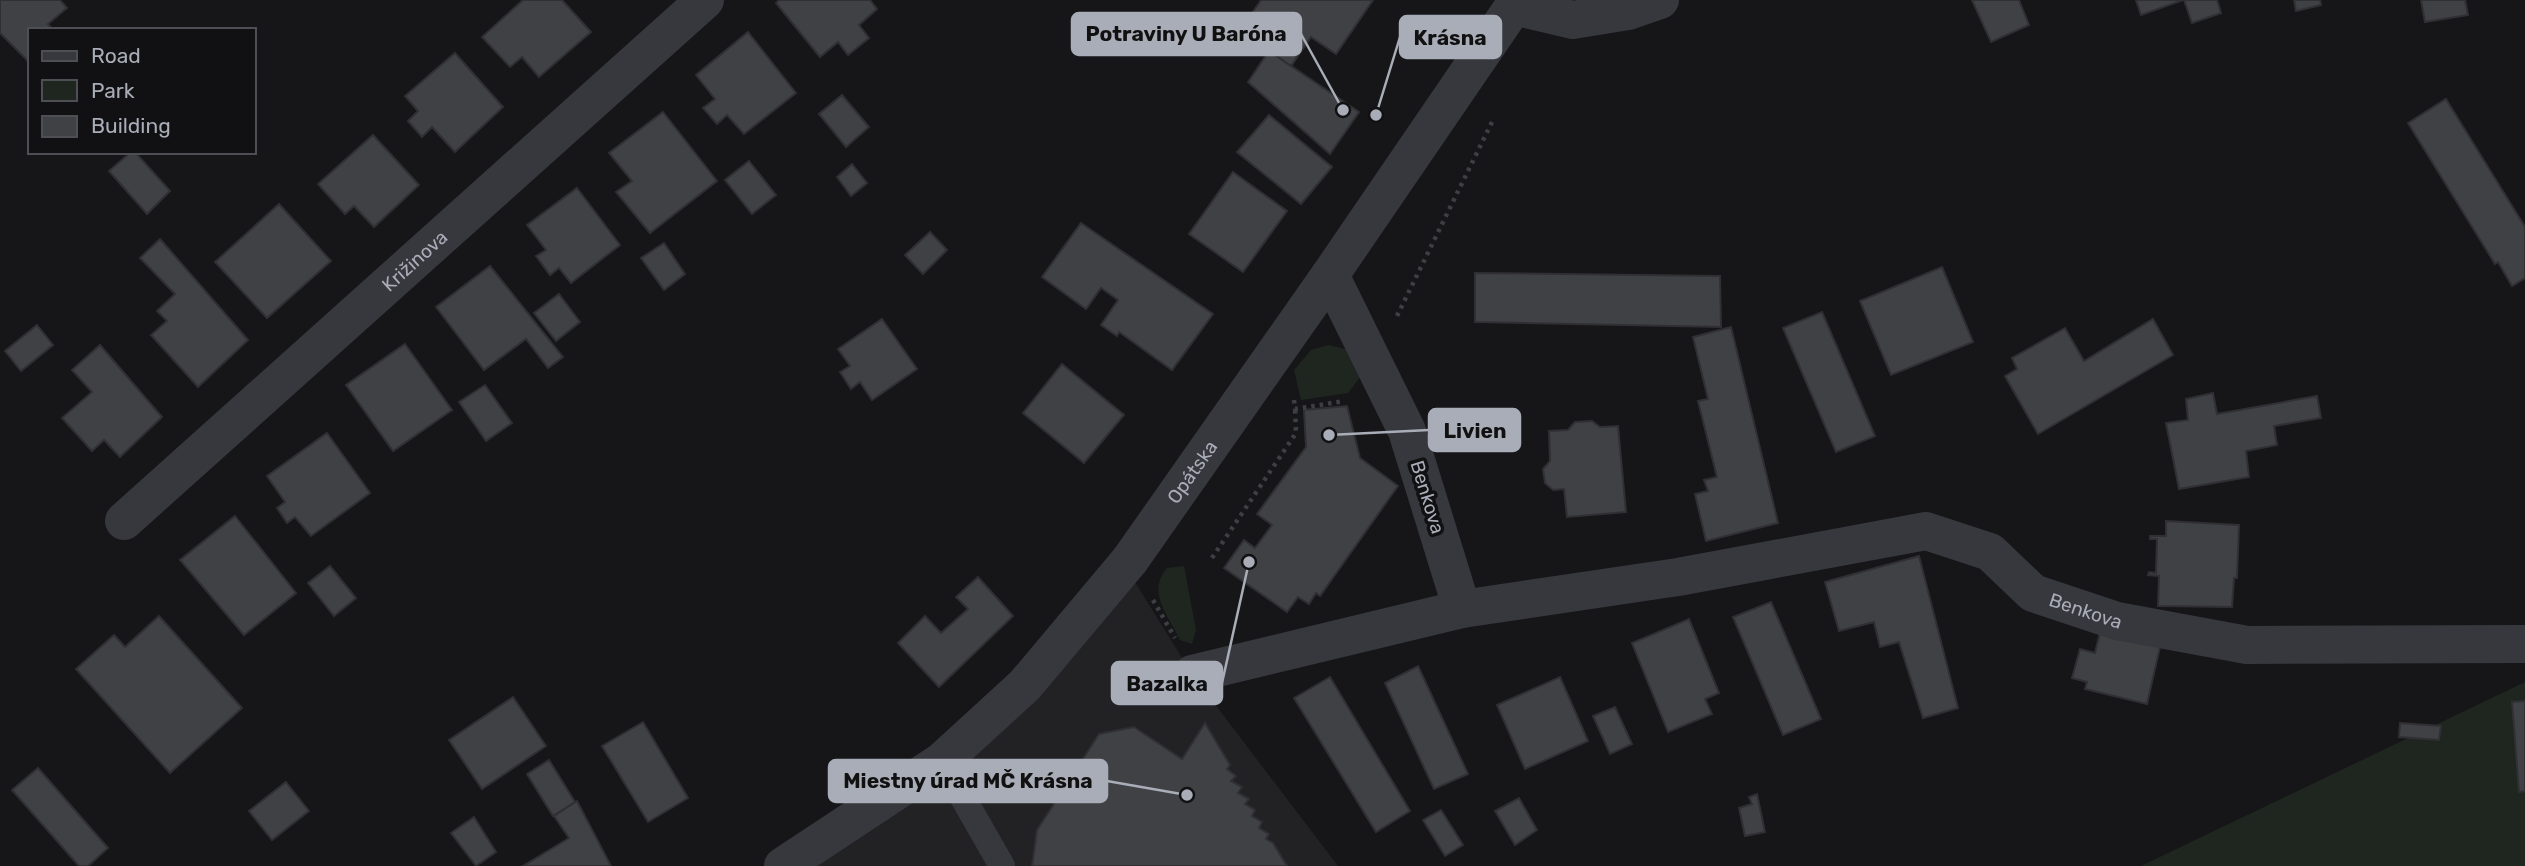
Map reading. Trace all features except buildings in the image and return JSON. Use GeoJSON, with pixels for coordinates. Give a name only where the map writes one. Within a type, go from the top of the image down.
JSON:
{"type":"FeatureCollection","features":[{"type":"Feature","properties":{"kind":"street","name":"Križinova"},"geometry":{"type":"LineString","coordinates":[[124,521],[705,0]]}},
{"type":"Feature","properties":{"kind":"street"},"geometry":{"type":"LineString","coordinates":[[1514,2],[1573,20],[1629,11],[1660,0]]}},
{"type":"Feature","properties":{"kind":"street","name":"Opátska"},"geometry":{"type":"LineString","coordinates":[[783,866],[942,761],[1025,685],[1130,560],[1330,275],[1514,2]]}},
{"type":"Feature","properties":{"kind":"street","name":"Benkova"},"geometry":{"type":"LineString","coordinates":[[1330,275],[1407,431],[1462,609]]}},
{"type":"Feature","properties":{"kind":"street","name":"Benkova"},"geometry":{"type":"LineString","coordinates":[[1194,673],[1300,650],[1462,609],[1678,578],[1926,531],[1990,552],[2033,593],[2117,621],[2247,645],[2525,644]]}},
{"type":"Feature","properties":{"kind":"lane"},"geometry":{"type":"LineString","coordinates":[[942,761],[1002,866]]}},
{"type":"Feature","properties":{"kind":"path"},"geometry":{"type":"LineString","coordinates":[[1212,558],[1296,433],[1296,408]]}},
{"type":"Feature","properties":{"kind":"path"},"geometry":{"type":"LineString","coordinates":[[1130,560],[1194,673]]}},
{"type":"Feature","properties":{"kind":"shaded area"},"geometry":{"type":"Polygon","coordinates":[[[1125,566],[1192,674],[1338,866],[783,866],[942,760],[1125,566]]]}},
{"type":"Feature","properties":{"kind":"green space"},"geometry":{"type":"Polygon","coordinates":[[[1329,345],[1349,350],[1361,376],[1348,393],[1301,400],[1294,370],[1311,350],[1329,345]]]}},
{"type":"Feature","properties":{"kind":"green space"},"geometry":{"type":"Polygon","coordinates":[[[1184,566],[1196,630],[1192,644],[1180,640],[1159,595],[1161,577],[1167,568],[1184,566]]]}},
{"type":"Feature","properties":{"kind":"green space"},"geometry":{"type":"Polygon","coordinates":[[[2525,682],[2525,866],[2141,866],[2525,682]]]}},
{"type":"Feature","properties":{"kind":"place","name":"Potraviny U Baróna"},"geometry":{"type":"Point","coordinates":[1343,110]}},
{"type":"Feature","properties":{"kind":"place","name":"Krásna"},"geometry":{"type":"Point","coordinates":[1376,115]}},
{"type":"Feature","properties":{"kind":"place","name":"Livien"},"geometry":{"type":"Point","coordinates":[1329,435]}},
{"type":"Feature","properties":{"kind":"place","name":"Bazalka"},"geometry":{"type":"Point","coordinates":[1249,562]}},
{"type":"Feature","properties":{"kind":"place","name":"Miestny úrad MČ Krásna"},"geometry":{"type":"Point","coordinates":[1187,795]}}]}
